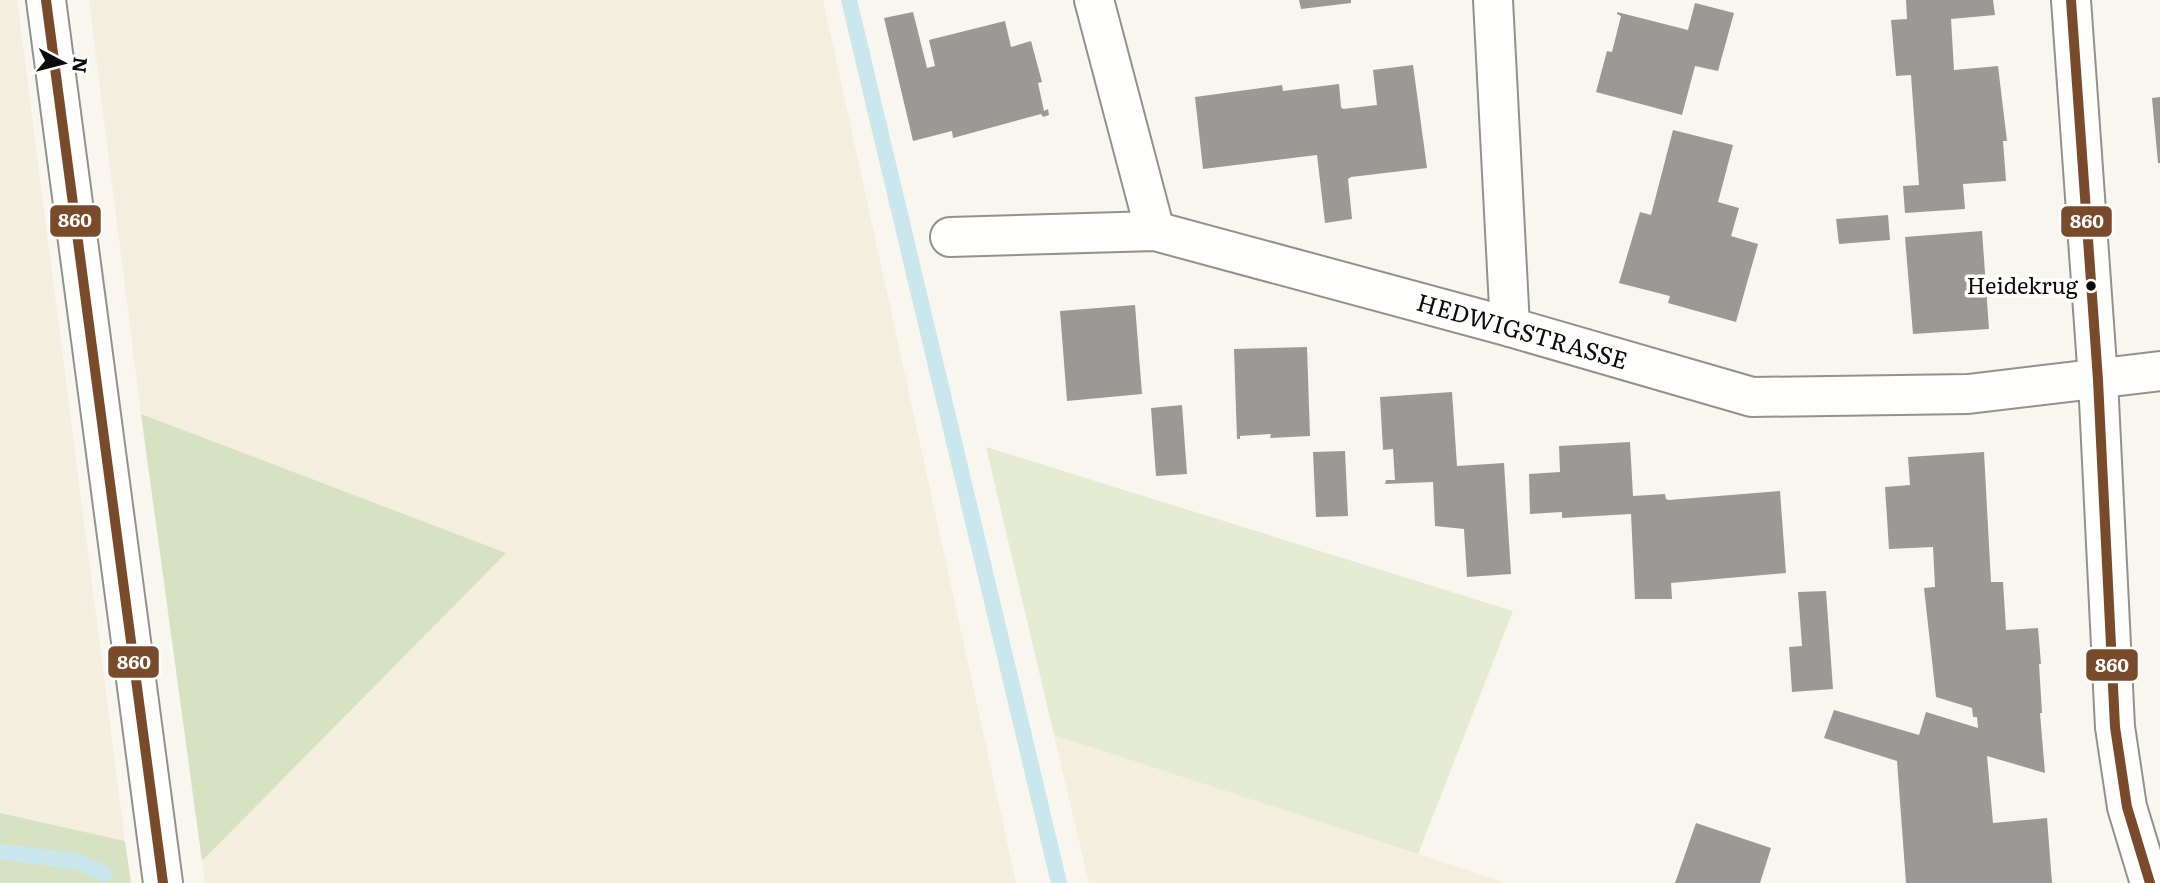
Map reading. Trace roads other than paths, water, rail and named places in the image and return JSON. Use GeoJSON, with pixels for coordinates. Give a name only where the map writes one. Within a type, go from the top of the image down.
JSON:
{"type":"FeatureCollection","features":[{"type":"Feature","properties":{"kind":"street"},"geometry":{"type":"LineString","coordinates":[[46,0],[163,883]]}},
{"type":"Feature","properties":{"kind":"street"},"geometry":{"type":"LineString","coordinates":[[1094,0],[1155,231]]}},
{"type":"Feature","properties":{"kind":"street"},"geometry":{"type":"LineString","coordinates":[[1493,0],[1510,327]]}},
{"type":"Feature","properties":{"kind":"street"},"geometry":{"type":"LineString","coordinates":[[2071,0],[2098,380],[2115,727],[2127,807],[2150,883]]}},
{"type":"Feature","properties":{"kind":"street","name":"HEDWIGSTRASSE"},"geometry":{"type":"LineString","coordinates":[[950,237],[1155,231],[1510,327],[1752,397],[1968,394],[2160,371]]}},
{"type":"Feature","properties":{"kind":"waterway"},"geometry":{"type":"LineString","coordinates":[[849,0],[1059,883]]}},
{"type":"Feature","properties":{"kind":"waterway"},"geometry":{"type":"LineString","coordinates":[[0,852],[76,861],[105,874]]}},
{"type":"Feature","properties":{"kind":"place","name":"Heidekrug"},"geometry":{"type":"Point","coordinates":[2091,286]}}]}
